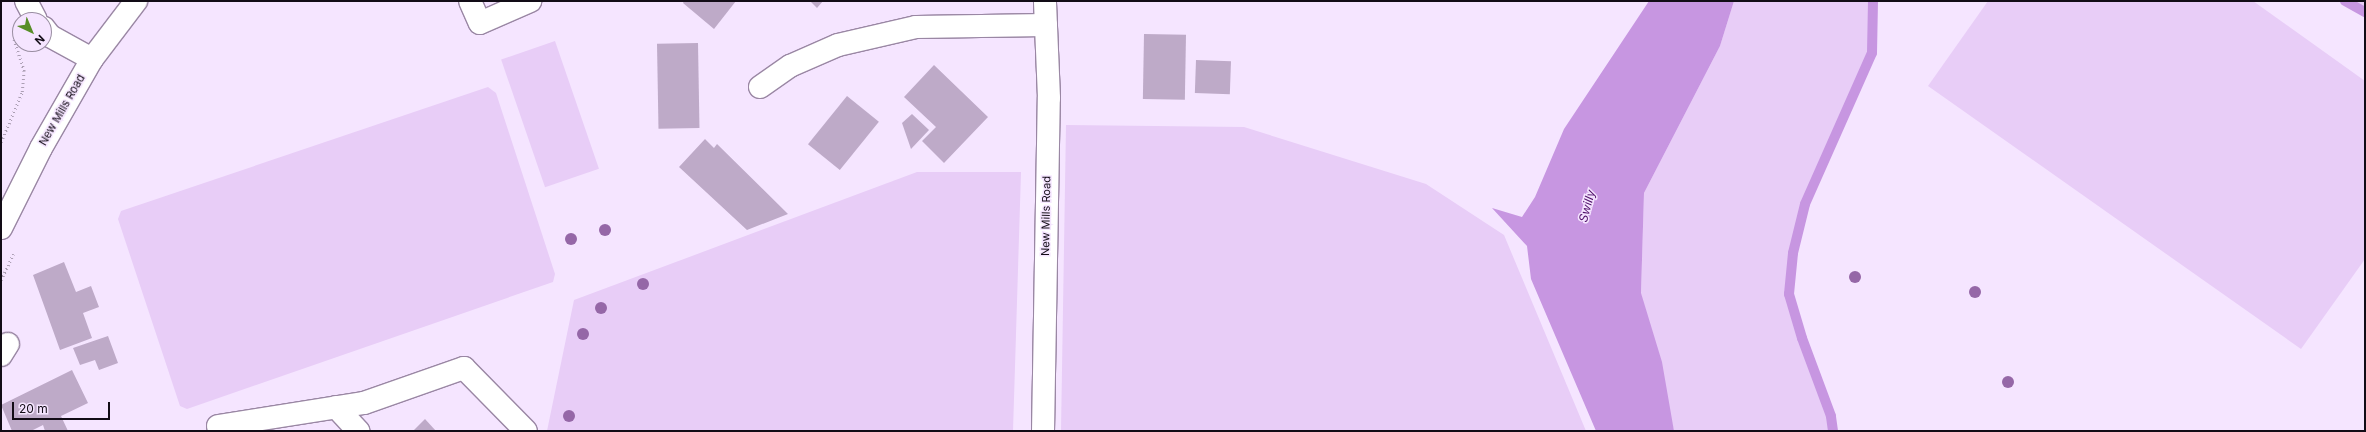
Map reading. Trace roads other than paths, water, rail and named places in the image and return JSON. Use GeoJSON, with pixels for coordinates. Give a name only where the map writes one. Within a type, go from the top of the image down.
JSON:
{"type":"FeatureCollection","features":[{"type":"Feature","properties":{"kind":"street"},"geometry":{"type":"LineString","coordinates":[[26,1],[32,12]]}},
{"type":"Feature","properties":{"kind":"street","name":"New Mills Road"},"geometry":{"type":"LineString","coordinates":[[1,228],[41,148],[92,59],[136,1]]}},
{"type":"Feature","properties":{"kind":"street"},"geometry":{"type":"LineString","coordinates":[[470,1],[480,24],[530,1]]}},
{"type":"Feature","properties":{"kind":"street","name":"New Mills Road"},"geometry":{"type":"LineString","coordinates":[[1043,431],[1049,98],[1045,1]]}},
{"type":"Feature","properties":{"kind":"street"},"geometry":{"type":"LineString","coordinates":[[760,87],[790,66],[838,45],[916,26],[1046,25]]}},
{"type":"Feature","properties":{"kind":"street"},"geometry":{"type":"LineString","coordinates":[[52,37],[92,59]]}},
{"type":"Feature","properties":{"kind":"street"},"geometry":{"type":"LineString","coordinates":[[218,426],[364,403],[464,368],[526,431]]}},
{"type":"Feature","properties":{"kind":"street"},"geometry":{"type":"LineString","coordinates":[[336,407],[358,431]]}},
{"type":"Feature","properties":{"kind":"water","name":"Swilly"},"geometry":{"type":"Polygon","coordinates":[[[1649,1],[1734,1],[1720,46],[1644,193],[1641,293],[1662,362],[1674,431],[1596,431],[1531,279],[1527,246],[1492,208],[1522,217],[1535,197],[1564,129],[1649,1]]]}},
{"type":"Feature","properties":{"kind":"waterway"},"geometry":{"type":"LineString","coordinates":[[1833,431],[1831,416],[1802,338],[1789,294],[1793,253],[1805,204],[1872,53],[1873,1]]}},
{"type":"Feature","properties":{"kind":"waterway"},"geometry":{"type":"LineString","coordinates":[[2345,1],[2365,12]]}}]}
